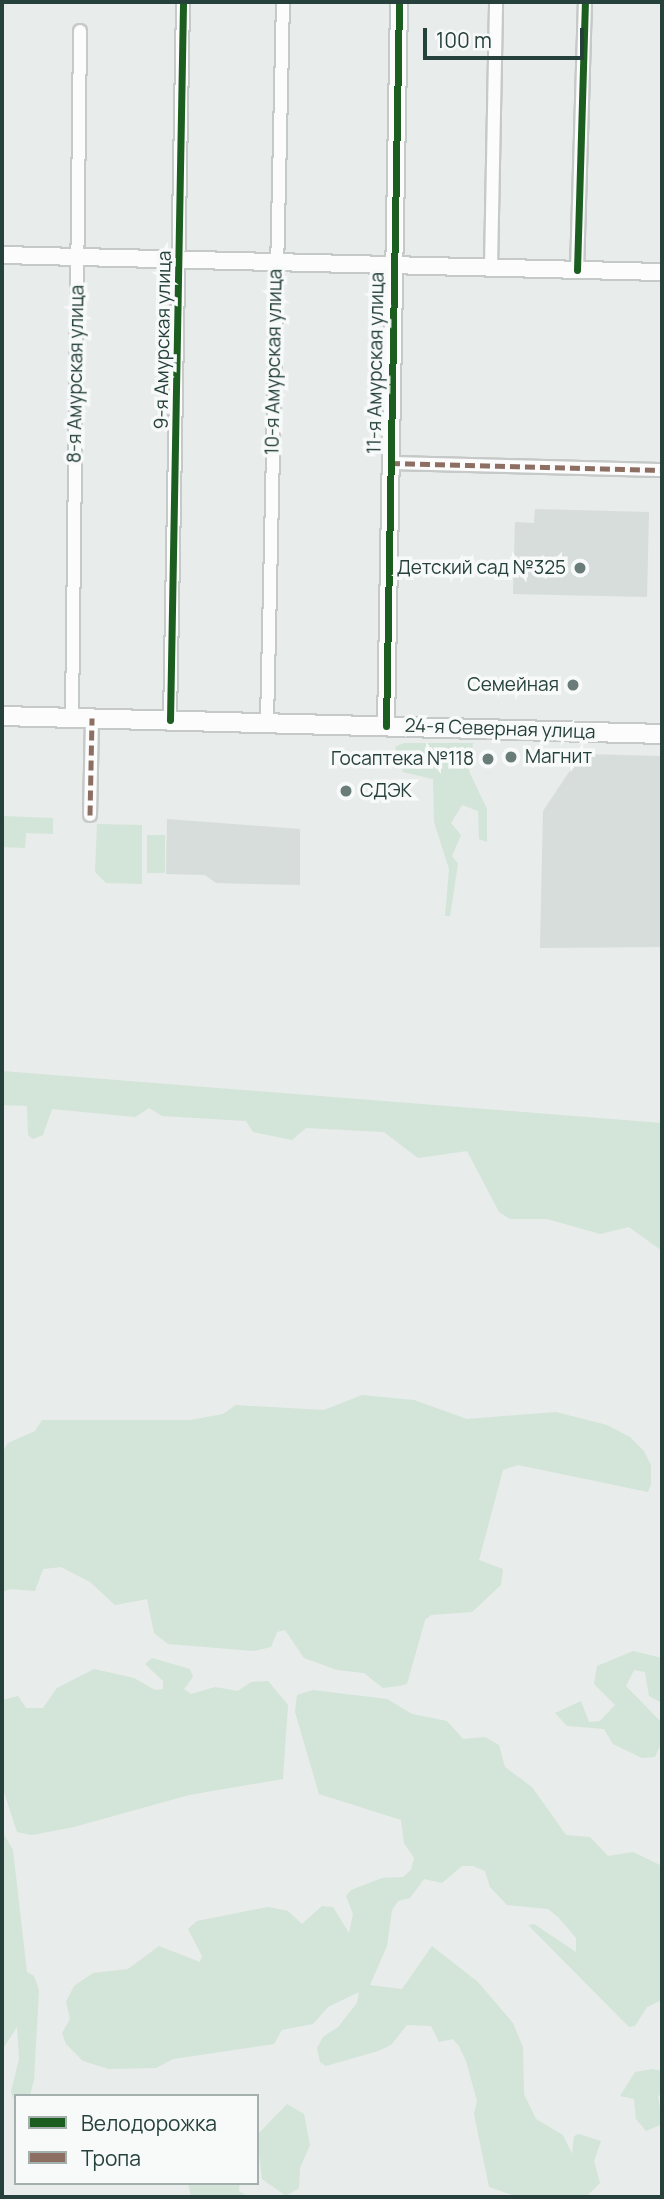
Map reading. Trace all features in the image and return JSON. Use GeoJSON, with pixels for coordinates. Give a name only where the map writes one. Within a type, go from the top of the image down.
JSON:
{"type":"FeatureCollection","features":[{"type":"Feature","properties":{"kind":"main road","name":"24-я Северная улица"},"geometry":{"type":"LineString","coordinates":[[2,716],[662,734]]}},
{"type":"Feature","properties":{"kind":"street","name":"9-я Амурская улица"},"geometry":{"type":"LineString","coordinates":[[170,720],[181,259],[183,2]]}},
{"type":"Feature","properties":{"kind":"street","name":"10-я Амурская улица"},"geometry":{"type":"LineString","coordinates":[[267,723],[283,2]]}},
{"type":"Feature","properties":{"kind":"street","name":"11-я Амурская улица"},"geometry":{"type":"LineString","coordinates":[[386,726],[399,2]]}},
{"type":"Feature","properties":{"kind":"street"},"geometry":{"type":"LineString","coordinates":[[491,267],[496,2]]}},
{"type":"Feature","properties":{"kind":"street"},"geometry":{"type":"LineString","coordinates":[[578,270],[585,2]]}},
{"type":"Feature","properties":{"kind":"street","name":"8-я Амурская улица"},"geometry":{"type":"LineString","coordinates":[[72,717],[80,31]]}},
{"type":"Feature","properties":{"kind":"street"},"geometry":{"type":"LineString","coordinates":[[2,255],[662,272]]}},
{"type":"Feature","properties":{"kind":"street"},"geometry":{"type":"LineString","coordinates":[[390,463],[662,470]]}},
{"type":"Feature","properties":{"kind":"street"},"geometry":{"type":"LineString","coordinates":[[90,815],[92,718]]}},
{"type":"Feature","properties":{"kind":"shaded area","name":"Детский сад №325"},"geometry":{"type":"Polygon","coordinates":[[[535,509],[649,512],[647,597],[513,594],[515,522],[534,523],[535,509]]]}},
{"type":"Feature","properties":{"kind":"shaded area"},"geometry":{"type":"Polygon","coordinates":[[[581,754],[662,756],[662,947],[540,948],[543,811],[581,754]]]}},
{"type":"Feature","properties":{"kind":"shaded area"},"geometry":{"type":"Polygon","coordinates":[[[167,819],[300,829],[300,885],[216,883],[205,875],[166,874],[167,819]]]}},
{"type":"Feature","properties":{"kind":"green space"},"geometry":{"type":"Polygon","coordinates":[[[404,743],[473,743],[469,771],[487,809],[487,842],[479,839],[478,811],[462,805],[451,823],[461,835],[452,856],[458,864],[450,916],[445,916],[449,869],[434,822],[433,779],[403,772],[395,747],[404,743]]]}},
{"type":"Feature","properties":{"kind":"green space"},"geometry":{"type":"Polygon","coordinates":[[[2,816],[53,818],[53,834],[26,833],[25,848],[2,847],[2,816]]]}},
{"type":"Feature","properties":{"kind":"green space"},"geometry":{"type":"Polygon","coordinates":[[[97,824],[142,825],[142,884],[106,883],[95,872],[97,824]]]}},
{"type":"Feature","properties":{"kind":"green space"},"geometry":{"type":"Polygon","coordinates":[[[147,835],[165,835],[165,873],[147,873],[147,835]]]}},
{"type":"Feature","properties":{"kind":"green space"},"geometry":{"type":"Polygon","coordinates":[[[2,1071],[662,1123],[662,1251],[629,1227],[600,1234],[547,1219],[510,1219],[499,1212],[467,1151],[418,1158],[384,1132],[306,1128],[292,1140],[253,1132],[246,1121],[162,1116],[149,1108],[135,1117],[52,1109],[43,1135],[33,1139],[28,1135],[27,1106],[2,1105],[2,1071]]]}},
{"type":"Feature","properties":{"kind":"green space"},"geometry":{"type":"Polygon","coordinates":[[[362,1395],[414,1400],[467,1419],[556,1412],[607,1425],[630,1437],[644,1451],[651,1465],[651,1484],[648,1492],[518,1465],[503,1470],[479,1560],[503,1569],[501,1585],[472,1612],[431,1615],[425,1620],[407,1684],[399,1686],[383,1688],[364,1673],[337,1670],[304,1658],[285,1630],[277,1632],[271,1647],[254,1651],[168,1644],[154,1633],[147,1599],[115,1605],[90,1582],[61,1567],[43,1569],[35,1591],[10,1589],[3,1592],[2,1600],[2,1453],[8,1443],[35,1431],[42,1420],[190,1420],[223,1414],[236,1405],[324,1410],[362,1395]]]}},
{"type":"Feature","properties":{"kind":"green space"},"geometry":{"type":"Polygon","coordinates":[[[633,1651],[662,1658],[662,1703],[649,1696],[645,1672],[634,1670],[626,1686],[662,1723],[662,1742],[655,1757],[642,1758],[613,1744],[604,1729],[567,1726],[555,1713],[581,1701],[589,1722],[600,1721],[615,1705],[594,1684],[597,1666],[633,1651]]]}},
{"type":"Feature","properties":{"kind":"green space"},"geometry":{"type":"Polygon","coordinates":[[[152,1658],[190,1669],[193,1677],[184,1689],[191,1694],[215,1687],[238,1691],[251,1682],[268,1681],[288,1705],[283,1779],[189,1795],[74,1827],[32,1835],[17,1832],[2,1786],[2,1700],[18,1696],[26,1708],[43,1708],[57,1688],[94,1669],[134,1678],[155,1690],[163,1689],[163,1681],[145,1664],[152,1658]]]}},
{"type":"Feature","properties":{"kind":"green space"},"geometry":{"type":"Polygon","coordinates":[[[313,1690],[387,1699],[412,1714],[447,1721],[463,1739],[485,1737],[499,1745],[505,1767],[532,1787],[566,1835],[590,1837],[608,1856],[633,1852],[662,1866],[662,2000],[647,2007],[635,2026],[629,2027],[528,1925],[534,1924],[576,1952],[576,1938],[558,1917],[548,1909],[507,1905],[490,1887],[485,1871],[473,1866],[462,1866],[442,1883],[424,1879],[410,1898],[398,1901],[392,1910],[387,1946],[370,1985],[402,1989],[432,1946],[478,1982],[513,2023],[523,2047],[524,2094],[536,2119],[563,2135],[572,2154],[574,2136],[579,2134],[601,2141],[594,2161],[600,2183],[586,2197],[518,2197],[489,2187],[474,2114],[477,2101],[466,2061],[453,2039],[439,2042],[431,2026],[407,2025],[391,2045],[378,2051],[326,2066],[320,2062],[317,2048],[323,2037],[338,2027],[357,2003],[359,1992],[328,2007],[313,2024],[282,2030],[274,2044],[173,2059],[156,2068],[109,2069],[83,2061],[66,2044],[62,2033],[70,2019],[66,2002],[74,1986],[93,1973],[128,1969],[159,1946],[200,1962],[202,1956],[188,1929],[197,1921],[268,1907],[288,1911],[302,1924],[322,1906],[333,1907],[349,1933],[353,1914],[346,1896],[351,1890],[382,1878],[403,1877],[411,1870],[414,1858],[404,1843],[401,1820],[319,1794],[295,1712],[297,1695],[313,1690]]]}},
{"type":"Feature","properties":{"kind":"green space"},"geometry":{"type":"Polygon","coordinates":[[[2,1831],[13,1850],[27,1972],[34,1976],[39,1990],[34,2080],[30,2094],[14,2094],[14,2099],[11,2092],[19,2059],[17,2027],[4,2047],[2,2094],[2,1831]]]}},
{"type":"Feature","properties":{"kind":"green space"},"geometry":{"type":"Polygon","coordinates":[[[652,2069],[662,2071],[662,2094],[658,2096],[662,2124],[646,2131],[636,2119],[634,2099],[620,2096],[635,2072],[652,2069]]]}},
{"type":"Feature","properties":{"kind":"green space"},"geometry":{"type":"Polygon","coordinates":[[[287,2104],[304,2114],[310,2145],[300,2168],[299,2188],[286,2196],[262,2179],[259,2133],[287,2104]]]}},
{"type":"Feature","properties":{"kind":"green space"},"geometry":{"type":"Polygon","coordinates":[[[188,2185],[240,2185],[239,2191],[248,2197],[191,2197],[188,2185]]]}},
{"type":"Feature","properties":{"kind":"marked path"},"geometry":{"type":"LineString","coordinates":[[390,463],[662,470]]}},
{"type":"Feature","properties":{"kind":"marked path"},"geometry":{"type":"LineString","coordinates":[[90,815],[92,718]]}},
{"type":"Feature","properties":{"kind":"cycle path"},"geometry":{"type":"LineString","coordinates":[[170,720],[183,2]]}},
{"type":"Feature","properties":{"kind":"cycle path"},"geometry":{"type":"LineString","coordinates":[[386,726],[399,2]]}},
{"type":"Feature","properties":{"kind":"cycle path"},"geometry":{"type":"LineString","coordinates":[[577,270],[585,2]]}},
{"type":"Feature","properties":{"kind":"place","name":"Детский сад №325"},"geometry":{"type":"Point","coordinates":[580,568]}},
{"type":"Feature","properties":{"kind":"place","name":"Семейная"},"geometry":{"type":"Point","coordinates":[573,685]}},
{"type":"Feature","properties":{"kind":"place","name":"Магнит"},"geometry":{"type":"Point","coordinates":[511,757]}},
{"type":"Feature","properties":{"kind":"place","name":"Госаптека №118"},"geometry":{"type":"Point","coordinates":[488,759]}},
{"type":"Feature","properties":{"kind":"place","name":"СДЭК"},"geometry":{"type":"Point","coordinates":[346,791]}}]}
